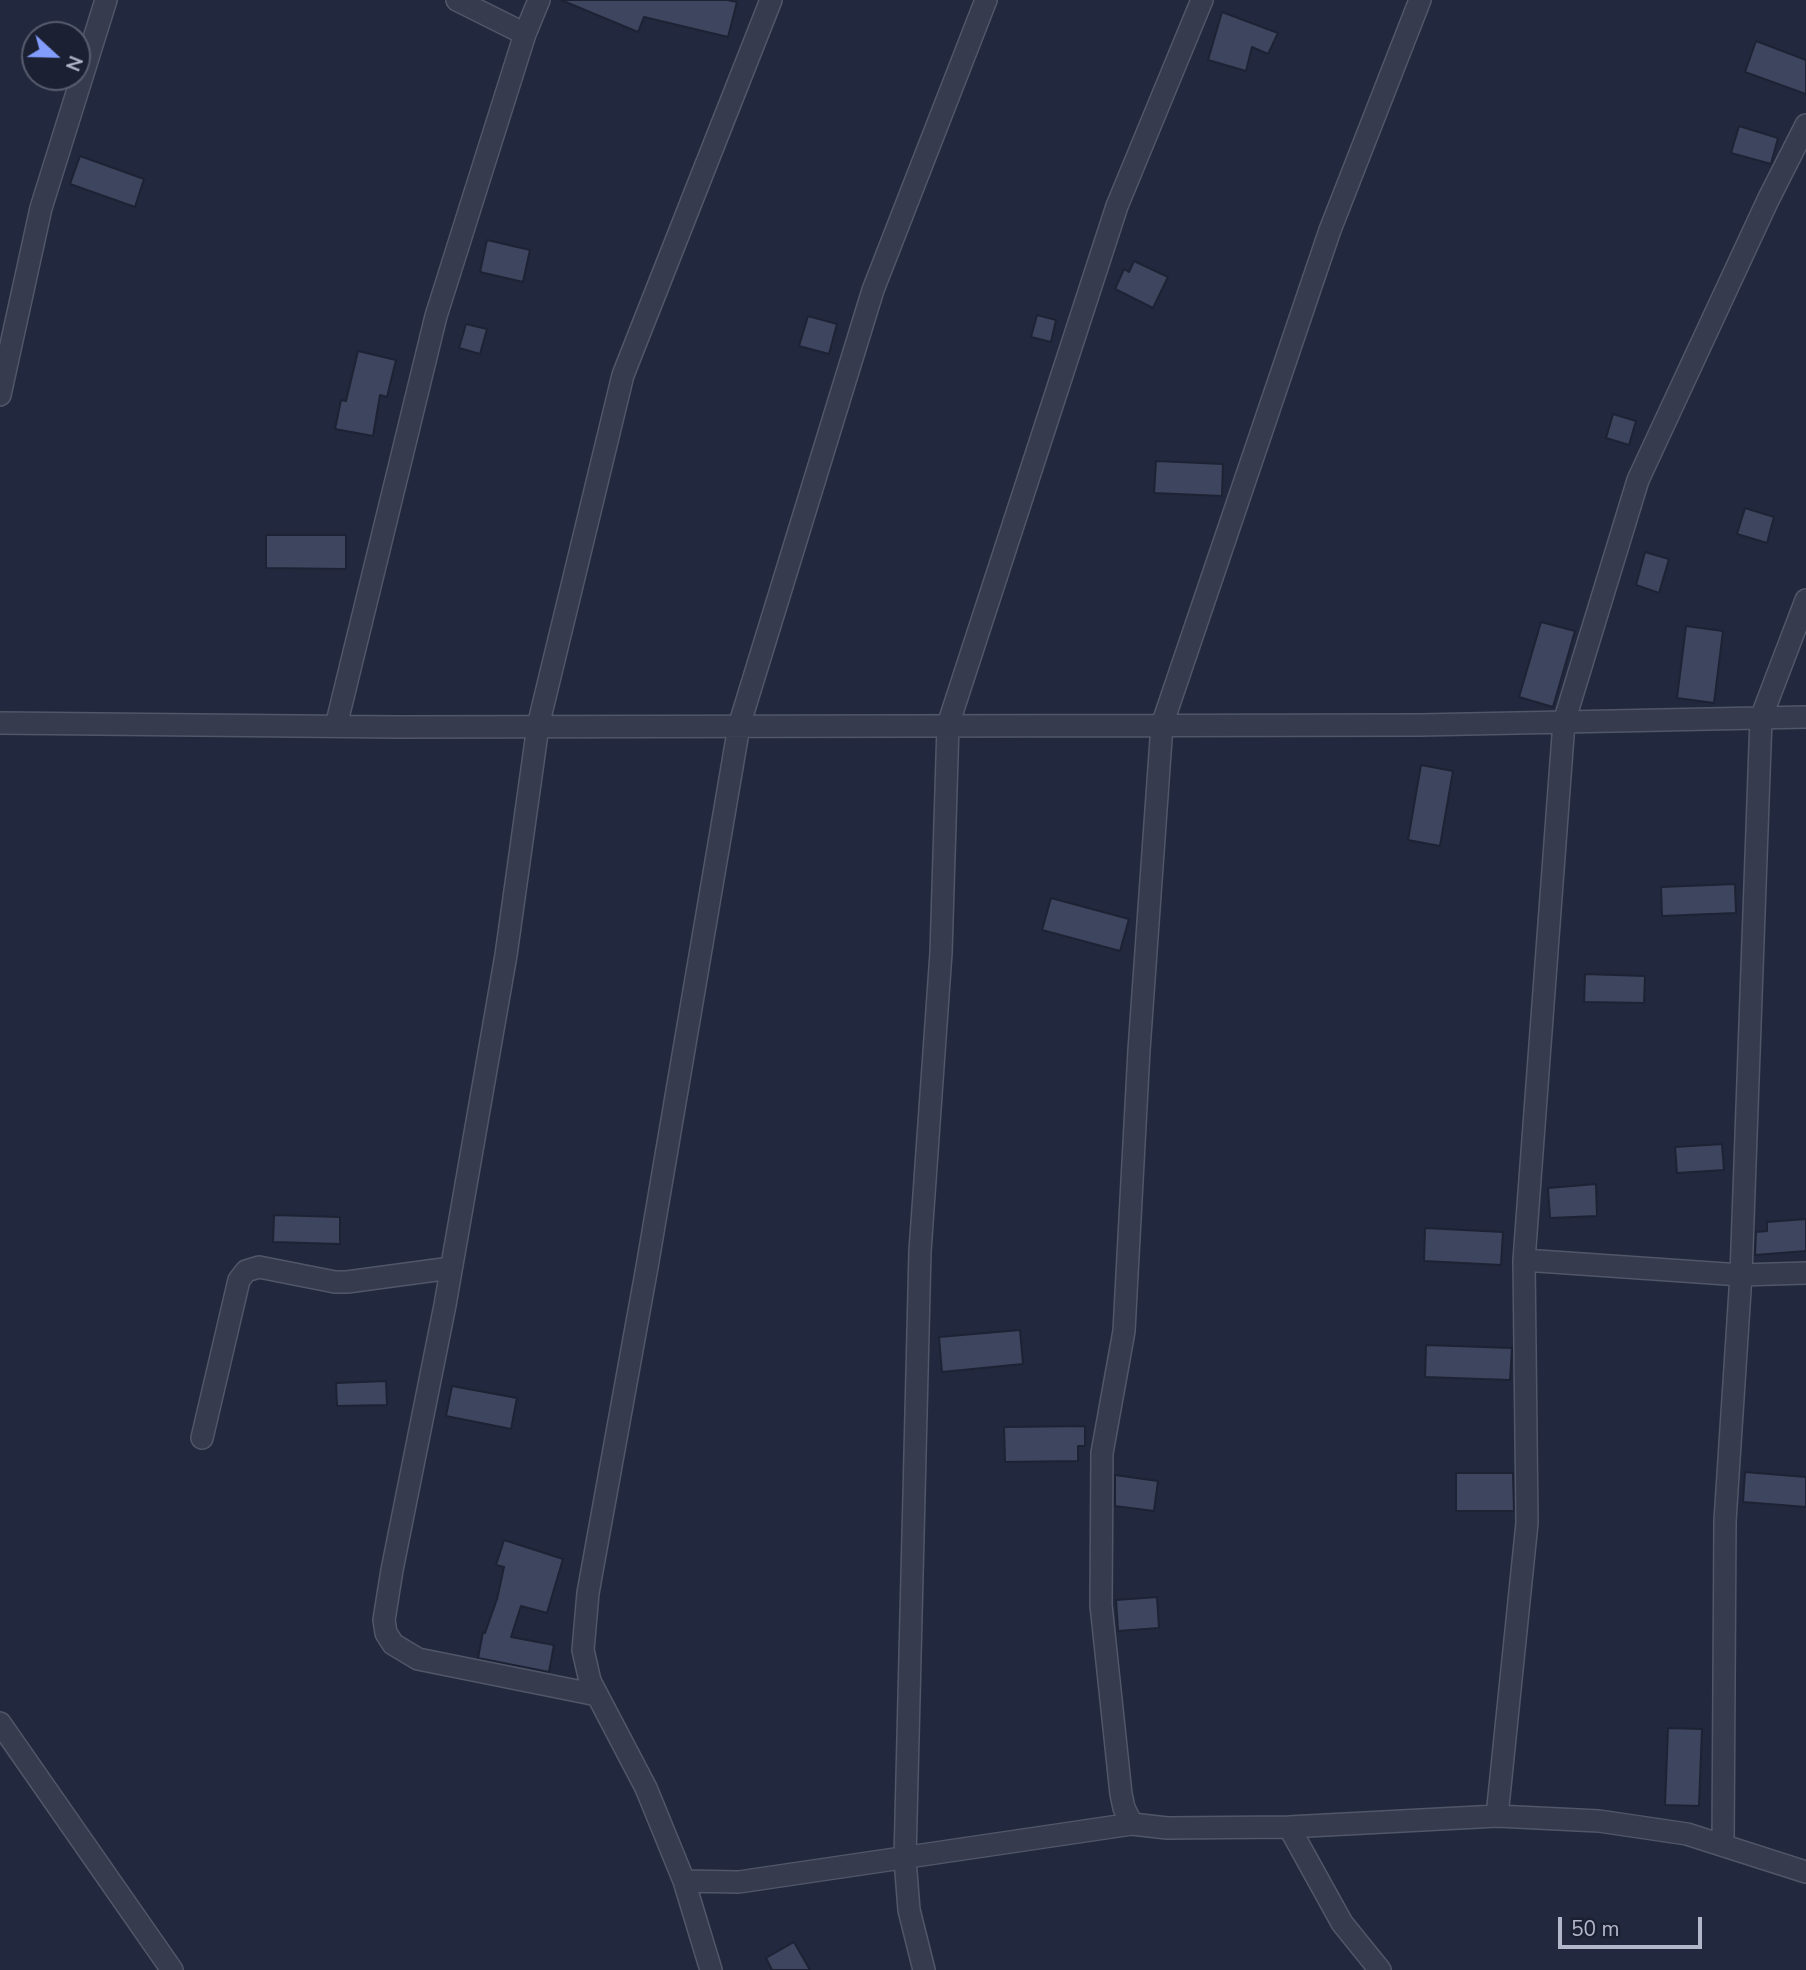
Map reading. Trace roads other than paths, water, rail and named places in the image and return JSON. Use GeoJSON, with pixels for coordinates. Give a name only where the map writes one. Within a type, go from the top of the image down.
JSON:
{"type":"FeatureCollection","features":[{"type":"Feature","properties":{"kind":"street"},"geometry":{"type":"LineString","coordinates":[[0,395],[41,208],[106,0]]}},
{"type":"Feature","properties":{"kind":"street"},"geometry":{"type":"LineString","coordinates":[[457,0],[525,34]]}},
{"type":"Feature","properties":{"kind":"street"},"geometry":{"type":"LineString","coordinates":[[336,726],[436,316],[525,34],[539,0]]}},
{"type":"Feature","properties":{"kind":"street"},"geometry":{"type":"LineString","coordinates":[[597,1695],[418,1659],[393,1644],[386,1633],[384,1620],[451,1268],[506,955],[538,726],[623,375],[771,0]]}},
{"type":"Feature","properties":{"kind":"street"},"geometry":{"type":"LineString","coordinates":[[711,1970],[684,1881],[646,1788],[590,1681],[583,1650],[589,1593],[648,1267],[739,726],[873,290],[986,0]]}},
{"type":"Feature","properties":{"kind":"street"},"geometry":{"type":"LineString","coordinates":[[924,1970],[909,1910],[905,1859],[920,1251],[941,953],[948,725],[1117,206],[1202,0]]}},
{"type":"Feature","properties":{"kind":"street"},"geometry":{"type":"LineString","coordinates":[[1132,1824],[1121,1794],[1101,1605],[1102,1453],[1124,1331],[1139,1050],[1162,725],[1330,230],[1420,0]]}},
{"type":"Feature","properties":{"kind":"street"},"geometry":{"type":"LineString","coordinates":[[1497,1816],[1527,1523],[1524,1260],[1564,722],[1638,480],[1806,125]]}},
{"type":"Feature","properties":{"kind":"street"},"geometry":{"type":"LineString","coordinates":[[1723,1845],[1725,1521],[1741,1275],[1760,718],[1806,600]]}},
{"type":"Feature","properties":{"kind":"street"},"geometry":{"type":"LineString","coordinates":[[0,723],[336,726],[1420,726],[1806,717]]}},
{"type":"Feature","properties":{"kind":"street"},"geometry":{"type":"LineString","coordinates":[[1524,1260],[1741,1275],[1806,1273]]}},
{"type":"Feature","properties":{"kind":"street"},"geometry":{"type":"LineString","coordinates":[[202,1438],[239,1280],[246,1271],[259,1267],[347,1282],[451,1268]]}},
{"type":"Feature","properties":{"kind":"street"},"geometry":{"type":"LineString","coordinates":[[0,1723],[172,1970]]}},
{"type":"Feature","properties":{"kind":"street"},"geometry":{"type":"LineString","coordinates":[[684,1881],[739,1882],[1132,1824],[1167,1828],[1289,1827],[1497,1816],[1599,1821],[1687,1834],[1806,1872]]}},
{"type":"Feature","properties":{"kind":"street"},"geometry":{"type":"LineString","coordinates":[[1289,1827],[1342,1923],[1380,1970]]}}]}
